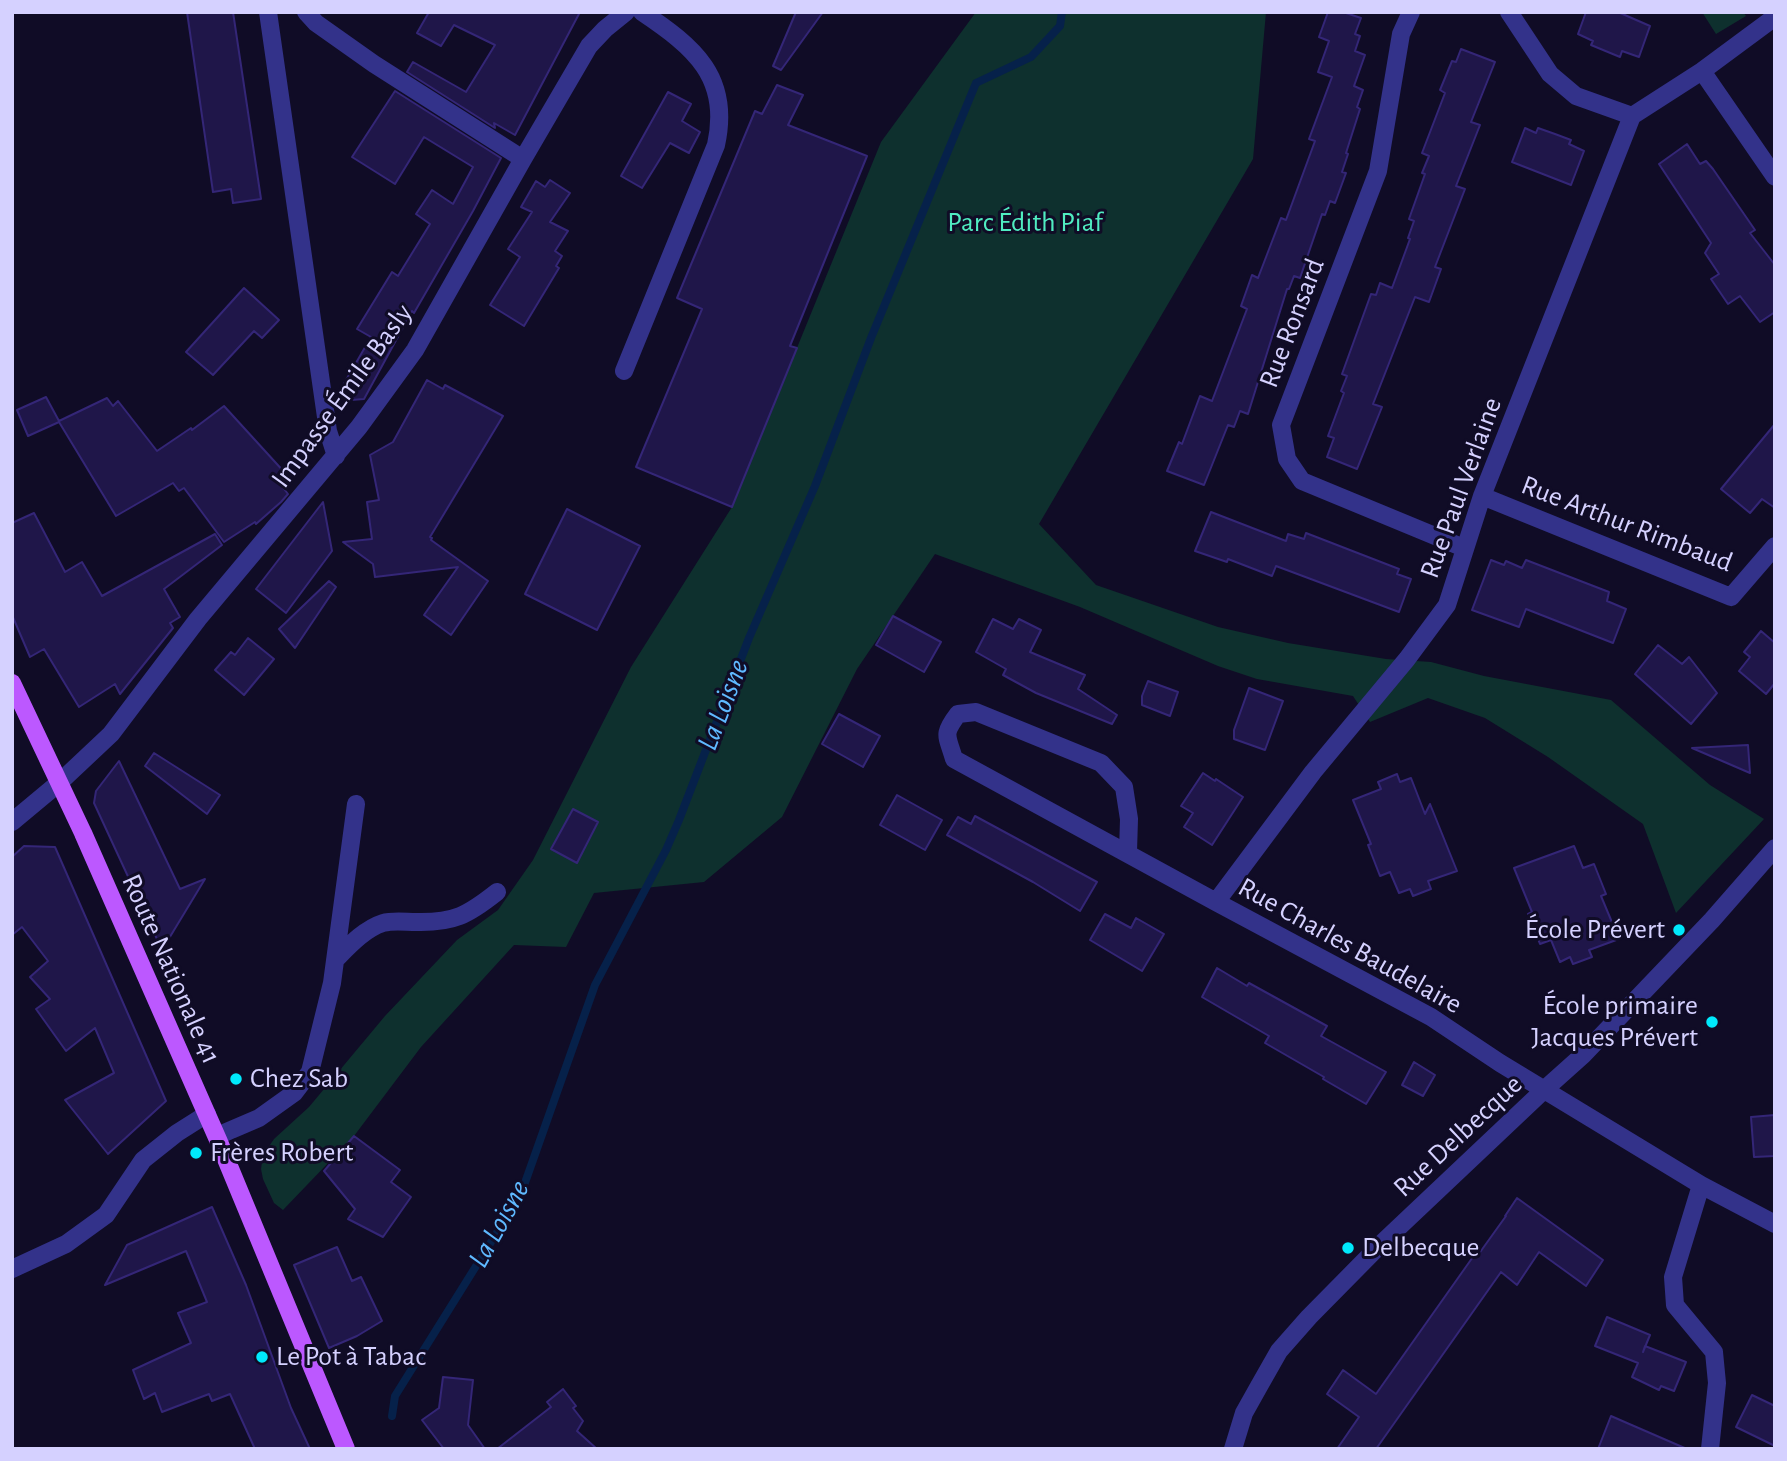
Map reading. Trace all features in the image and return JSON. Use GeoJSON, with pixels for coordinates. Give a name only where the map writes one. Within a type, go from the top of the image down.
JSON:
{"type":"FeatureCollection","features":[{"type":"Feature","properties":{"kind":"main road","name":"Route Nationale 41"},"geometry":{"type":"LineString","coordinates":[[12,683],[60,782],[217,1136],[345,1449]]}},
{"type":"Feature","properties":{"kind":"street"},"geometry":{"type":"LineString","coordinates":[[268,12],[328,431],[336,456]]}},
{"type":"Feature","properties":{"kind":"street"},"geometry":{"type":"LineString","coordinates":[[306,12],[316,23],[374,64],[523,159]]}},
{"type":"Feature","properties":{"kind":"street","name":"Impasse Émile Basly"},"geometry":{"type":"LineString","coordinates":[[12,822],[111,734],[198,620],[336,456],[415,350],[589,46],[626,12]]}},
{"type":"Feature","properties":{"kind":"street"},"geometry":{"type":"LineString","coordinates":[[624,372],[716,145],[720,127],[720,104],[714,83],[701,59],[665,27],[642,12]]}},
{"type":"Feature","properties":{"kind":"street","name":"Rue Ronsard"},"geometry":{"type":"LineString","coordinates":[[1411,12],[1401,34],[1378,171],[1281,425],[1287,459],[1301,481],[1464,548]]}},
{"type":"Feature","properties":{"kind":"street"},"geometry":{"type":"LineString","coordinates":[[1509,12],[1550,74],[1576,96],[1632,116],[1702,71],[1775,17]]}},
{"type":"Feature","properties":{"kind":"street"},"geometry":{"type":"LineString","coordinates":[[1702,71],[1775,177]]}},
{"type":"Feature","properties":{"kind":"street","name":"Rue Paul Verlaine"},"geometry":{"type":"LineString","coordinates":[[1216,902],[1313,772],[1407,659],[1447,605],[1482,496],[1632,116]]}},
{"type":"Feature","properties":{"kind":"street","name":"Rue Arthur Rimbaud"},"geometry":{"type":"LineString","coordinates":[[1482,496],[1731,597],[1775,545]]}},
{"type":"Feature","properties":{"kind":"street","name":"Rue Charles Baudelaire"},"geometry":{"type":"LineString","coordinates":[[1128,852],[1129,818],[1125,787],[1101,763],[976,712],[958,714],[947,728],[954,759],[1431,1017],[1500,1063],[1701,1185],[1775,1224]]}},
{"type":"Feature","properties":{"kind":"street"},"geometry":{"type":"LineString","coordinates":[[217,1136],[259,1118],[294,1094],[310,1072],[332,983],[356,804]]}},
{"type":"Feature","properties":{"kind":"street","name":"Rue Delbecque"},"geometry":{"type":"LineString","coordinates":[[1233,1449],[1244,1413],[1253,1396],[1279,1351],[1308,1317],[1381,1244],[1583,1055],[1712,920],[1775,848]]}},
{"type":"Feature","properties":{"kind":"street"},"geometry":{"type":"LineString","coordinates":[[335,960],[368,931],[384,923],[433,923],[453,919],[474,910],[497,892]]}},
{"type":"Feature","properties":{"kind":"street"},"geometry":{"type":"LineString","coordinates":[[12,1269],[66,1244],[106,1215],[143,1160],[207,1114]]}},
{"type":"Feature","properties":{"kind":"street"},"geometry":{"type":"LineString","coordinates":[[1701,1185],[1673,1277],[1675,1305],[1714,1352],[1717,1383],[1710,1449]]}},
{"type":"Feature","properties":{"kind":"green space","name":"Parc Édith Piaf"},"geometry":{"type":"Polygon","coordinates":[[[976,12],[1266,12],[1253,159],[1039,524],[1096,585],[1218,627],[1288,643],[1386,659],[1431,662],[1484,676],[1611,700],[1710,785],[1764,819],[1676,913],[1643,824],[1548,757],[1485,718],[1428,698],[1370,722],[1353,696],[1257,679],[1218,666],[1080,607],[935,554],[857,669],[782,817],[704,882],[594,893],[566,947],[514,945],[421,1047],[354,1136],[283,1210],[274,1203],[263,1179],[263,1155],[274,1139],[309,1107],[385,1016],[457,940],[498,910],[533,860],[631,667],[732,507],[881,142],[976,12]]]}},
{"type":"Feature","properties":{"kind":"green space"},"geometry":{"type":"Polygon","coordinates":[[[1702,12],[1743,12],[1746,16],[1716,34],[1702,12]]]}},
{"type":"Feature","properties":{"kind":"building"},"geometry":{"type":"Polygon","coordinates":[[[187,12],[233,12],[261,199],[233,203],[231,189],[213,192],[187,12]]]}},
{"type":"Feature","properties":{"kind":"building"},"geometry":{"type":"Polygon","coordinates":[[[429,12],[580,12],[515,135],[494,123],[495,128],[407,72],[413,62],[466,92],[495,45],[454,25],[441,46],[417,33],[429,12]]]}},
{"type":"Feature","properties":{"kind":"building"},"geometry":{"type":"Polygon","coordinates":[[[796,12],[823,12],[781,70],[773,66],[796,12]]]}},
{"type":"Feature","properties":{"kind":"building"},"geometry":{"type":"Polygon","coordinates":[[[1328,12],[1343,12],[1361,18],[1355,34],[1360,36],[1355,51],[1365,55],[1354,86],[1363,90],[1342,172],[1346,173],[1335,203],[1330,201],[1325,215],[1322,214],[1300,278],[1294,276],[1287,289],[1248,414],[1240,411],[1234,427],[1228,425],[1204,485],[1167,471],[1179,442],[1182,444],[1200,396],[1212,401],[1247,309],[1241,306],[1252,275],[1258,278],[1281,218],[1286,220],[1315,141],[1309,139],[1332,77],[1318,72],[1329,41],[1319,37],[1328,12]]]}},
{"type":"Feature","properties":{"kind":"building"},"geometry":{"type":"Polygon","coordinates":[[[1586,12],[1618,12],[1650,26],[1639,57],[1622,51],[1620,57],[1591,45],[1593,41],[1578,34],[1586,12]]]}},
{"type":"Feature","properties":{"kind":"building"},"geometry":{"type":"Polygon","coordinates":[[[1461,49],[1495,62],[1471,122],[1480,125],[1456,186],[1465,189],[1435,267],[1441,269],[1429,302],[1415,297],[1373,404],[1382,407],[1357,469],[1327,457],[1334,438],[1328,436],[1344,393],[1341,391],[1347,376],[1342,374],[1371,294],[1376,295],[1380,283],[1392,288],[1410,239],[1408,238],[1414,221],[1409,219],[1429,156],[1422,153],[1445,93],[1440,90],[1452,61],[1456,62],[1461,49]]]}},
{"type":"Feature","properties":{"kind":"building"},"geometry":{"type":"Polygon","coordinates":[[[777,85],[803,95],[788,125],[867,156],[790,346],[797,348],[732,507],[636,467],[702,309],[677,298],[755,111],[762,114],[777,85]]]}},
{"type":"Feature","properties":{"kind":"building"},"geometry":{"type":"Polygon","coordinates":[[[395,91],[501,158],[364,399],[351,400],[342,387],[371,337],[357,329],[392,272],[398,276],[430,224],[416,214],[432,190],[453,204],[473,167],[424,137],[395,184],[352,157],[395,91]]]}},
{"type":"Feature","properties":{"kind":"building"},"geometry":{"type":"Polygon","coordinates":[[[668,92],[691,104],[682,121],[700,132],[689,153],[670,143],[642,188],[621,176],[668,92]]]}},
{"type":"Feature","properties":{"kind":"building"},"geometry":{"type":"Polygon","coordinates":[[[1525,128],[1536,133],[1538,128],[1571,140],[1569,144],[1584,151],[1571,185],[1512,162],[1525,128]]]}},
{"type":"Feature","properties":{"kind":"building"},"geometry":{"type":"Polygon","coordinates":[[[1687,144],[1700,164],[1706,161],[1713,169],[1755,230],[1750,233],[1775,265],[1775,312],[1760,322],[1740,296],[1728,304],[1711,279],[1719,274],[1705,253],[1711,243],[1659,164],[1687,144]]]}},
{"type":"Feature","properties":{"kind":"building"},"geometry":{"type":"Polygon","coordinates":[[[550,180],[570,193],[550,222],[568,231],[555,251],[562,256],[556,266],[559,268],[524,326],[490,305],[520,257],[508,249],[532,212],[521,207],[536,181],[545,187],[550,180]]]}},
{"type":"Feature","properties":{"kind":"building"},"geometry":{"type":"Polygon","coordinates":[[[244,288],[279,320],[262,338],[254,331],[213,375],[186,352],[244,288]]]}},
{"type":"Feature","properties":{"kind":"building"},"geometry":{"type":"Polygon","coordinates":[[[427,380],[443,389],[445,385],[503,416],[430,537],[488,581],[451,635],[424,615],[458,567],[375,577],[373,564],[343,542],[372,539],[367,502],[379,500],[370,455],[393,442],[427,380]]]}},
{"type":"Feature","properties":{"kind":"building"},"geometry":{"type":"Polygon","coordinates":[[[46,397],[59,421],[107,398],[113,406],[118,401],[157,451],[224,406],[286,474],[277,480],[288,494],[256,524],[255,522],[224,542],[184,488],[179,491],[173,483],[116,516],[59,422],[28,436],[17,410],[46,397]]]}},
{"type":"Feature","properties":{"kind":"building"},"geometry":{"type":"Polygon","coordinates":[[[1775,424],[1775,508],[1762,499],[1750,513],[1721,489],[1775,424]]]}},
{"type":"Feature","properties":{"kind":"building"},"geometry":{"type":"Polygon","coordinates":[[[323,502],[332,551],[286,613],[256,589],[323,502]]]}},
{"type":"Feature","properties":{"kind":"building"},"geometry":{"type":"Polygon","coordinates":[[[567,509],[640,546],[597,630],[525,594],[567,509]]]}},
{"type":"Feature","properties":{"kind":"building"},"geometry":{"type":"Polygon","coordinates":[[[1211,512],[1286,541],[1288,534],[1304,539],[1306,533],[1399,569],[1397,574],[1411,579],[1399,612],[1276,566],[1272,576],[1228,559],[1227,562],[1195,551],[1211,512]]]}},
{"type":"Feature","properties":{"kind":"building"},"geometry":{"type":"Polygon","coordinates":[[[34,513],[65,572],[82,562],[102,596],[215,534],[222,545],[164,589],[180,617],[170,623],[173,628],[120,694],[115,684],[79,707],[44,649],[30,657],[12,615],[12,523],[34,513]]]}},
{"type":"Feature","properties":{"kind":"building"},"geometry":{"type":"Polygon","coordinates":[[[1491,560],[1504,565],[1506,561],[1522,568],[1526,560],[1609,592],[1607,601],[1626,609],[1613,643],[1526,609],[1519,627],[1472,610],[1491,560]]]}},
{"type":"Feature","properties":{"kind":"building"},"geometry":{"type":"Polygon","coordinates":[[[329,581],[336,587],[295,648],[279,629],[329,581]]]}},
{"type":"Feature","properties":{"kind":"building"},"geometry":{"type":"Polygon","coordinates":[[[893,616],[941,642],[924,672],[876,645],[893,616]]]}},
{"type":"Feature","properties":{"kind":"building"},"geometry":{"type":"Polygon","coordinates":[[[993,619],[1013,629],[1019,619],[1041,630],[1030,652],[1085,675],[1078,689],[1117,715],[1112,724],[1036,693],[1003,675],[1006,669],[976,652],[993,619]]]}},
{"type":"Feature","properties":{"kind":"building"},"geometry":{"type":"Polygon","coordinates":[[[1761,631],[1775,643],[1775,683],[1766,694],[1739,671],[1750,657],[1744,652],[1761,631]]]}},
{"type":"Feature","properties":{"kind":"building"},"geometry":{"type":"Polygon","coordinates":[[[248,638],[274,659],[244,695],[215,670],[231,652],[235,655],[248,638]]]}},
{"type":"Feature","properties":{"kind":"building"},"geometry":{"type":"Polygon","coordinates":[[[1658,645],[1682,664],[1689,657],[1717,693],[1691,724],[1635,674],[1658,645]]]}},
{"type":"Feature","properties":{"kind":"building"},"geometry":{"type":"Polygon","coordinates":[[[1148,681],[1178,692],[1170,716],[1142,705],[1142,696],[1148,681]]]}},
{"type":"Feature","properties":{"kind":"building"},"geometry":{"type":"Polygon","coordinates":[[[1249,688],[1283,701],[1265,750],[1234,739],[1234,730],[1249,688]]]}},
{"type":"Feature","properties":{"kind":"building"},"geometry":{"type":"Polygon","coordinates":[[[839,714],[880,736],[863,767],[822,744],[839,714]]]}},
{"type":"Feature","properties":{"kind":"building"},"geometry":{"type":"Polygon","coordinates":[[[1748,745],[1750,773],[1692,748],[1748,745]]]}},
{"type":"Feature","properties":{"kind":"building"},"geometry":{"type":"Polygon","coordinates":[[[154,753],[220,795],[207,814],[145,766],[154,753]]]}},
{"type":"Feature","properties":{"kind":"building"},"geometry":{"type":"Polygon","coordinates":[[[119,761],[180,889],[205,879],[162,950],[94,803],[96,791],[119,761]]]}},
{"type":"Feature","properties":{"kind":"building"},"geometry":{"type":"Polygon","coordinates":[[[1203,773],[1243,797],[1212,845],[1184,827],[1193,813],[1181,806],[1203,773]]]}},
{"type":"Feature","properties":{"kind":"building"},"geometry":{"type":"Polygon","coordinates":[[[1397,774],[1400,782],[1411,778],[1425,814],[1430,804],[1457,871],[1428,881],[1431,889],[1413,896],[1410,889],[1399,893],[1390,872],[1380,876],[1368,845],[1371,844],[1353,800],[1381,789],[1378,782],[1397,774]]]}},
{"type":"Feature","properties":{"kind":"building"},"geometry":{"type":"Polygon","coordinates":[[[897,795],[942,820],[925,850],[880,825],[897,795]]]}},
{"type":"Feature","properties":{"kind":"building"},"geometry":{"type":"Polygon","coordinates":[[[573,809],[598,822],[577,863],[551,849],[573,809]]]}},
{"type":"Feature","properties":{"kind":"building"},"geometry":{"type":"Polygon","coordinates":[[[975,816],[1097,882],[1080,911],[947,835],[958,817],[971,824],[975,816]]]}},
{"type":"Feature","properties":{"kind":"building"},"geometry":{"type":"Polygon","coordinates":[[[24,846],[55,847],[166,1101],[108,1154],[65,1100],[114,1073],[95,1028],[66,1051],[36,1009],[50,999],[30,977],[48,961],[22,927],[12,935],[12,857],[24,846]]]}},
{"type":"Feature","properties":{"kind":"building"},"geometry":{"type":"Polygon","coordinates":[[[1574,846],[1583,868],[1594,864],[1606,894],[1601,896],[1619,939],[1589,950],[1592,957],[1573,964],[1570,957],[1560,962],[1551,940],[1540,944],[1528,914],[1532,912],[1514,868],[1574,846]]]}},
{"type":"Feature","properties":{"kind":"building"},"geometry":{"type":"Polygon","coordinates":[[[1105,914],[1131,928],[1136,918],[1164,934],[1142,971],[1090,940],[1105,914]]]}},
{"type":"Feature","properties":{"kind":"building"},"geometry":{"type":"Polygon","coordinates":[[[1217,968],[1327,1026],[1321,1036],[1386,1072],[1366,1104],[1265,1043],[1269,1036],[1202,997],[1217,968]]]}},
{"type":"Feature","properties":{"kind":"building"},"geometry":{"type":"Polygon","coordinates":[[[1414,1062],[1435,1075],[1423,1096],[1402,1085],[1414,1062]]]}},
{"type":"Feature","properties":{"kind":"building"},"geometry":{"type":"Polygon","coordinates":[[[1775,1115],[1775,1156],[1754,1157],[1751,1117],[1775,1115]]]}},
{"type":"Feature","properties":{"kind":"building"},"geometry":{"type":"Polygon","coordinates":[[[354,1136],[400,1170],[391,1182],[411,1197],[383,1237],[348,1219],[355,1209],[324,1171],[354,1136]]]}},
{"type":"Feature","properties":{"kind":"building"},"geometry":{"type":"Polygon","coordinates":[[[1517,1198],[1603,1260],[1586,1286],[1539,1252],[1517,1285],[1501,1272],[1376,1449],[1337,1449],[1359,1417],[1327,1394],[1343,1370],[1376,1394],[1517,1198]]]}},
{"type":"Feature","properties":{"kind":"building"},"geometry":{"type":"Polygon","coordinates":[[[212,1207],[246,1285],[291,1408],[310,1449],[255,1449],[230,1394],[212,1401],[209,1394],[162,1412],[155,1393],[144,1399],[133,1370],[191,1343],[178,1313],[207,1302],[186,1251],[105,1285],[127,1245],[212,1207]]]}},
{"type":"Feature","properties":{"kind":"building"},"geometry":{"type":"Polygon","coordinates":[[[337,1247],[352,1281],[361,1277],[382,1321],[329,1348],[294,1265],[337,1247]]]}},
{"type":"Feature","properties":{"kind":"building"},"geometry":{"type":"Polygon","coordinates":[[[1607,1317],[1650,1335],[1645,1346],[1686,1362],[1674,1391],[1661,1386],[1659,1390],[1632,1377],[1638,1363],[1595,1346],[1607,1317]]]}},
{"type":"Feature","properties":{"kind":"building"},"geometry":{"type":"Polygon","coordinates":[[[443,1377],[473,1380],[468,1425],[485,1449],[444,1449],[422,1420],[439,1408],[443,1377]]]}},
{"type":"Feature","properties":{"kind":"building"},"geometry":{"type":"Polygon","coordinates":[[[563,1389],[583,1421],[577,1431],[597,1449],[497,1449],[551,1407],[547,1402],[563,1389]]]}},
{"type":"Feature","properties":{"kind":"building"},"geometry":{"type":"Polygon","coordinates":[[[1752,1395],[1775,1406],[1775,1446],[1736,1427],[1752,1395]]]}},
{"type":"Feature","properties":{"kind":"building"},"geometry":{"type":"Polygon","coordinates":[[[1611,1416],[1627,1423],[1687,1449],[1598,1449],[1611,1416]]]}},
{"type":"Feature","properties":{"kind":"waterway","name":"La Loisne"},"geometry":{"type":"LineString","coordinates":[[392,1416],[395,1396],[521,1194],[595,985],[679,820],[749,638],[815,486],[871,338],[976,83],[1031,57],[1060,26],[1062,12]]}},
{"type":"Feature","properties":{"kind":"place","name":"École Prévert"},"geometry":{"type":"Point","coordinates":[1679,930]}},
{"type":"Feature","properties":{"kind":"place","name":"École primaire Jacques Prévert"},"geometry":{"type":"Point","coordinates":[1712,1022]}},
{"type":"Feature","properties":{"kind":"place","name":"Chez Sab"},"geometry":{"type":"Point","coordinates":[236,1079]}},
{"type":"Feature","properties":{"kind":"place","name":"Frères Robert"},"geometry":{"type":"Point","coordinates":[196,1153]}},
{"type":"Feature","properties":{"kind":"place","name":"Delbecque"},"geometry":{"type":"Point","coordinates":[1348,1248]}},
{"type":"Feature","properties":{"kind":"place","name":"Le Pot à Tabac"},"geometry":{"type":"Point","coordinates":[262,1357]}}]}
